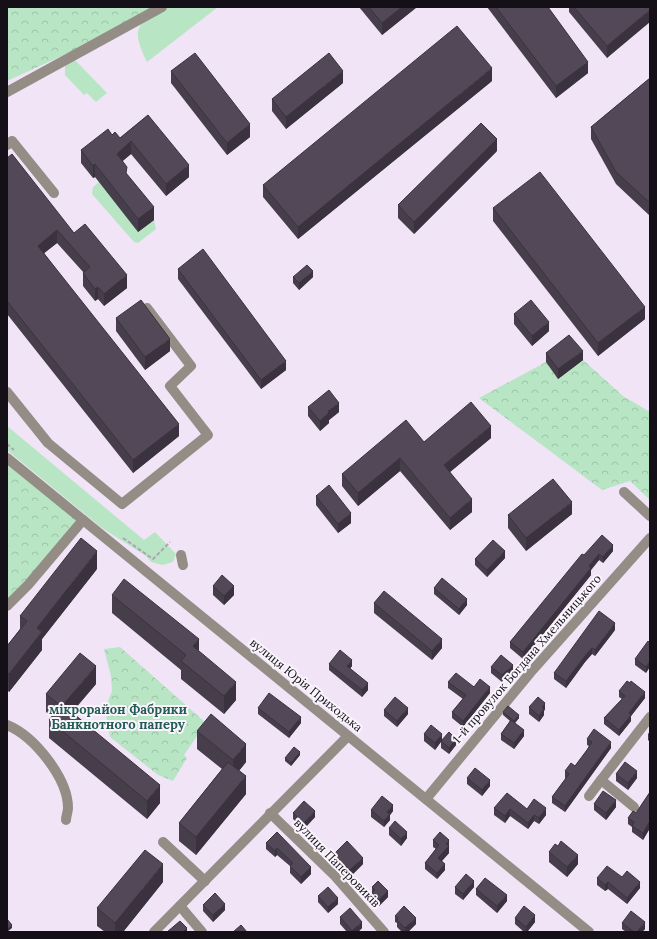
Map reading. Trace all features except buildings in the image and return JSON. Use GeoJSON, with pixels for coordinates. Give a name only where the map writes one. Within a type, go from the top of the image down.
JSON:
{"type":"FeatureCollection","features":[{"type":"Feature","properties":{"kind":"street"},"geometry":{"type":"LineString","coordinates":[[7,92],[162,7]]}},
{"type":"Feature","properties":{"kind":"street"},"geometry":{"type":"LineString","coordinates":[[7,145],[12,141],[54,193]]}},
{"type":"Feature","properties":{"kind":"street"},"geometry":{"type":"LineString","coordinates":[[7,392],[48,443],[122,504],[208,435],[170,386],[191,366],[146,308]]}},
{"type":"Feature","properties":{"kind":"street","name":"вулиця Юрія Приходька"},"geometry":{"type":"LineString","coordinates":[[7,458],[588,932]]}},
{"type":"Feature","properties":{"kind":"street"},"geometry":{"type":"LineString","coordinates":[[624,492],[650,516]]}},
{"type":"Feature","properties":{"kind":"street"},"geometry":{"type":"LineString","coordinates":[[7,606],[28,585],[83,520]]}},
{"type":"Feature","properties":{"kind":"street","name":"1-й провулок Богдана Хмельницького"},"geometry":{"type":"LineString","coordinates":[[426,799],[530,674],[650,538]]}},
{"type":"Feature","properties":{"kind":"street"},"geometry":{"type":"LineString","coordinates":[[181,555],[183,565]]}},
{"type":"Feature","properties":{"kind":"street"},"geometry":{"type":"LineString","coordinates":[[589,796],[650,717]]}},
{"type":"Feature","properties":{"kind":"street"},"geometry":{"type":"LineString","coordinates":[[7,725],[34,743],[43,752],[53,767],[66,796],[68,808],[66,820]]}},
{"type":"Feature","properties":{"kind":"street"},"geometry":{"type":"LineString","coordinates":[[154,932],[270,813],[348,736]]}},
{"type":"Feature","properties":{"kind":"street"},"geometry":{"type":"LineString","coordinates":[[601,780],[634,807]]}},
{"type":"Feature","properties":{"kind":"street","name":"вулиця Паперовиків"},"geometry":{"type":"LineString","coordinates":[[270,813],[334,876],[384,932]]}},
{"type":"Feature","properties":{"kind":"street"},"geometry":{"type":"LineString","coordinates":[[163,842],[205,881]]}},
{"type":"Feature","properties":{"kind":"street"},"geometry":{"type":"LineString","coordinates":[[180,906],[202,932]]}},
{"type":"Feature","properties":{"kind":"path"},"geometry":{"type":"LineString","coordinates":[[7,444],[19,454]]}},
{"type":"Feature","properties":{"kind":"path"},"geometry":{"type":"LineString","coordinates":[[122,538],[153,559],[170,542]]}},
{"type":"Feature","properties":{"kind":"green space"},"geometry":{"type":"Polygon","coordinates":[[[7,7],[169,7],[7,81],[7,7]]]}},
{"type":"Feature","properties":{"kind":"green space"},"geometry":{"type":"Polygon","coordinates":[[[169,7],[218,7],[147,62],[139,41],[139,27],[149,18],[169,7]]]}},
{"type":"Feature","properties":{"kind":"green space"},"geometry":{"type":"Polygon","coordinates":[[[73,58],[107,93],[96,102],[87,93],[84,95],[65,75],[65,66],[73,58]]]}},
{"type":"Feature","properties":{"kind":"green space"},"geometry":{"type":"Polygon","coordinates":[[[99,182],[138,231],[154,220],[156,229],[138,243],[134,242],[92,194],[93,187],[99,182]]]}},
{"type":"Feature","properties":{"kind":"green space"},"geometry":{"type":"Polygon","coordinates":[[[583,360],[623,396],[650,412],[650,500],[630,481],[602,490],[479,398],[546,362],[558,378],[583,360]]]}},
{"type":"Feature","properties":{"kind":"green space"},"geometry":{"type":"Polygon","coordinates":[[[7,426],[144,540],[155,532],[176,554],[173,562],[163,565],[151,562],[146,556],[102,528],[7,450],[7,426]]]}},
{"type":"Feature","properties":{"kind":"green space"},"geometry":{"type":"Polygon","coordinates":[[[7,463],[81,518],[7,601],[7,463]]]}},
{"type":"Feature","properties":{"kind":"green space"},"geometry":{"type":"Polygon","coordinates":[[[120,647],[206,723],[184,755],[187,758],[173,781],[158,775],[110,737],[105,709],[112,691],[111,676],[104,649],[120,647]]]}},
{"type":"Feature","properties":{"kind":"district","name":"мікрорайон Фабрики Банкнотного паперу"},"geometry":{"type":"Point","coordinates":[118,716]}}]}
